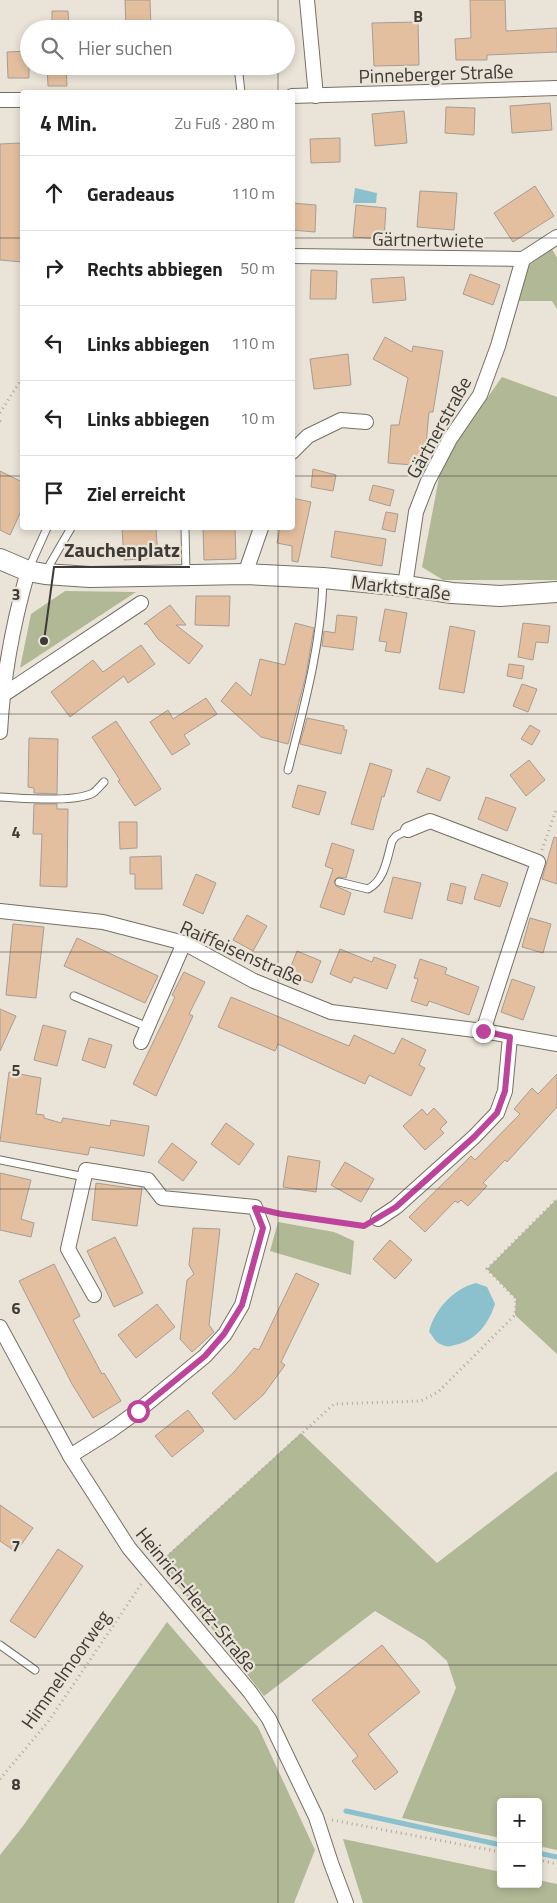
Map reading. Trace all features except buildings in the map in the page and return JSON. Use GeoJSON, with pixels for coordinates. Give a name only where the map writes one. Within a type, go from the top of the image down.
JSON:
{"type":"FeatureCollection","features":[{"type":"Feature","properties":{"kind":"main road","name":"Marktstraße"},"geometry":{"type":"LineString","coordinates":[[0,559],[36,572],[90,577],[245,574],[323,578],[406,586],[452,594],[500,596],[557,592]]}},
{"type":"Feature","properties":{"kind":"street"},"geometry":{"type":"LineString","coordinates":[[307,0],[316,96]]}},
{"type":"Feature","properties":{"kind":"street","name":"Pinneberger Straße"},"geometry":{"type":"LineString","coordinates":[[295,96],[557,88]]}},
{"type":"Feature","properties":{"kind":"street"},"geometry":{"type":"LineString","coordinates":[[0,100],[20,100]]}},
{"type":"Feature","properties":{"kind":"street"},"geometry":{"type":"LineString","coordinates":[[523,260],[557,237]]}},
{"type":"Feature","properties":{"kind":"street","name":"Gärtnertwiete"},"geometry":{"type":"LineString","coordinates":[[295,256],[523,260]]}},
{"type":"Feature","properties":{"kind":"street","name":"Gärtnerstraße"},"geometry":{"type":"LineString","coordinates":[[406,586],[416,512],[428,481],[450,439],[480,395],[498,346],[523,260]]}},
{"type":"Feature","properties":{"kind":"street"},"geometry":{"type":"LineString","coordinates":[[295,449],[308,436],[341,420],[366,422]]}},
{"type":"Feature","properties":{"kind":"street"},"geometry":{"type":"LineString","coordinates":[[245,574],[261,530]]}},
{"type":"Feature","properties":{"kind":"street"},"geometry":{"type":"LineString","coordinates":[[0,732],[3,695],[16,612],[36,572]]}},
{"type":"Feature","properties":{"kind":"street"},"geometry":{"type":"LineString","coordinates":[[3,695],[140,603]]}},
{"type":"Feature","properties":{"kind":"street"},"geometry":{"type":"LineString","coordinates":[[408,830],[430,821],[538,862],[483,1031]]}},
{"type":"Feature","properties":{"kind":"street","name":"Raiffeisenstraße"},"geometry":{"type":"LineString","coordinates":[[0,911],[103,922],[184,943],[254,981],[331,1012],[483,1031],[557,1044]]}},
{"type":"Feature","properties":{"kind":"street"},"geometry":{"type":"LineString","coordinates":[[141,1042],[184,943]]}},
{"type":"Feature","properties":{"kind":"street"},"geometry":{"type":"LineString","coordinates":[[378,1219],[396,1207],[474,1137],[497,1113],[505,1091],[510,1037]]}},
{"type":"Feature","properties":{"kind":"street"},"geometry":{"type":"LineString","coordinates":[[70,1456],[138,1411],[205,1356],[224,1334],[242,1305],[263,1228],[255,1208],[162,1198],[148,1180],[86,1170],[68,1249],[94,1295]]}},
{"type":"Feature","properties":{"kind":"street","name":"Heinrich-Hertz-Straße"},"geometry":{"type":"LineString","coordinates":[[0,1327],[4,1349],[129,1548],[250,1692],[269,1718],[316,1817],[346,1903]]}},
{"type":"Feature","properties":{"kind":"lane"},"geometry":{"type":"LineString","coordinates":[[239,75],[241,90]]}},
{"type":"Feature","properties":{"kind":"lane"},"geometry":{"type":"LineString","coordinates":[[36,572],[46,530]]}},
{"type":"Feature","properties":{"kind":"lane"},"geometry":{"type":"LineString","coordinates":[[36,572],[69,530]]}},
{"type":"Feature","properties":{"kind":"lane"},"geometry":{"type":"LineString","coordinates":[[185,530],[186,575]]}},
{"type":"Feature","properties":{"kind":"lane"},"geometry":{"type":"LineString","coordinates":[[288,770],[313,670],[322,615],[323,578]]}},
{"type":"Feature","properties":{"kind":"lane"},"geometry":{"type":"LineString","coordinates":[[0,797],[50,798],[81,796],[94,792],[104,782]]}},
{"type":"Feature","properties":{"kind":"lane"},"geometry":{"type":"LineString","coordinates":[[339,882],[368,889],[375,886],[380,880],[392,841],[396,836],[408,830]]}},
{"type":"Feature","properties":{"kind":"lane"},"geometry":{"type":"LineString","coordinates":[[74,996],[148,1027]]}},
{"type":"Feature","properties":{"kind":"lane"},"geometry":{"type":"LineString","coordinates":[[0,1160],[80,1176]]}},
{"type":"Feature","properties":{"kind":"lane"},"geometry":{"type":"LineString","coordinates":[[0,1645],[35,1670]]}},
{"type":"Feature","properties":{"kind":"path"},"geometry":{"type":"LineString","coordinates":[[0,413],[20,380]]}},
{"type":"Feature","properties":{"kind":"path"},"geometry":{"type":"LineString","coordinates":[[16,385],[20,388]]}},
{"type":"Feature","properties":{"kind":"path"},"geometry":{"type":"LineString","coordinates":[[538,862],[556,810]]}},
{"type":"Feature","properties":{"kind":"path","name":"Himmelmoorweg"},"geometry":{"type":"LineString","coordinates":[[0,1779],[48,1722],[149,1572],[334,1404],[421,1401],[438,1392],[515,1315],[516,1299],[487,1269],[557,1199]]}},
{"type":"Feature","properties":{"kind":"path"},"geometry":{"type":"LineString","coordinates":[[255,1208],[281,1214],[364,1226],[378,1219]]}},
{"type":"Feature","properties":{"kind":"path"},"geometry":{"type":"LineString","coordinates":[[316,1817],[497,1851]]}},
{"type":"Feature","properties":{"kind":"path"},"geometry":{"type":"LineString","coordinates":[[542,1861],[557,1864]]}},
{"type":"Feature","properties":{"kind":"green space"},"geometry":{"type":"Polygon","coordinates":[[[552,249],[557,258],[557,309],[552,301],[517,301],[529,265],[552,249]]]}},
{"type":"Feature","properties":{"kind":"green space"},"geometry":{"type":"Polygon","coordinates":[[[502,377],[557,397],[557,580],[443,580],[422,567],[442,462],[502,377]]]}},
{"type":"Feature","properties":{"kind":"green space"},"geometry":{"type":"Polygon","coordinates":[[[65,591],[136,592],[20,668],[31,614],[65,591]]]}},
{"type":"Feature","properties":{"kind":"green space"},"geometry":{"type":"Polygon","coordinates":[[[557,1199],[557,1354],[515,1315],[516,1299],[487,1269],[557,1199]]]}},
{"type":"Feature","properties":{"kind":"green space"},"geometry":{"type":"Polygon","coordinates":[[[278,1222],[334,1232],[354,1241],[351,1275],[270,1251],[278,1222]]]}},
{"type":"Feature","properties":{"kind":"green space"},"geometry":{"type":"Polygon","coordinates":[[[301,1433],[437,1563],[557,1471],[557,1850],[542,1847],[542,1798],[497,1798],[497,1837],[402,1818],[456,1688],[447,1661],[425,1641],[375,1611],[264,1696],[160,1562],[301,1433]]]}},
{"type":"Feature","properties":{"kind":"green space"},"geometry":{"type":"Polygon","coordinates":[[[167,1622],[258,1727],[315,1850],[294,1903],[0,1903],[0,1855],[23,1826],[167,1622]]]}},
{"type":"Feature","properties":{"kind":"green space"},"geometry":{"type":"Polygon","coordinates":[[[343,1839],[497,1871],[497,1888],[542,1888],[542,1881],[557,1884],[557,1903],[363,1903],[343,1839]]]}},
{"type":"Feature","properties":{"kind":"water"},"geometry":{"type":"Polygon","coordinates":[[[355,188],[377,193],[376,203],[353,203],[355,188]]]}},
{"type":"Feature","properties":{"kind":"water"},"geometry":{"type":"Polygon","coordinates":[[[476,1283],[487,1287],[495,1304],[489,1318],[481,1330],[463,1343],[444,1346],[438,1343],[429,1332],[440,1308],[460,1290],[476,1283]]]}},
{"type":"Feature","properties":{"kind":"waterway"},"geometry":{"type":"LineString","coordinates":[[346,1811],[497,1844]]}},
{"type":"Feature","properties":{"kind":"waterway"},"geometry":{"type":"LineString","coordinates":[[542,1854],[557,1857]]}},
{"type":"Feature","properties":{"kind":"place","name":"Zauchenplatz"},"geometry":{"type":"Point","coordinates":[44,641]}},
{"type":"Feature","properties":{"kind":"route"},"geometry":{"type":"LineString","coordinates":[[138,1411],[205,1356],[224,1334],[242,1305],[263,1228],[255,1208],[281,1214],[364,1226],[396,1207],[474,1137],[497,1113],[505,1091],[510,1037],[483,1031]]}}]}
